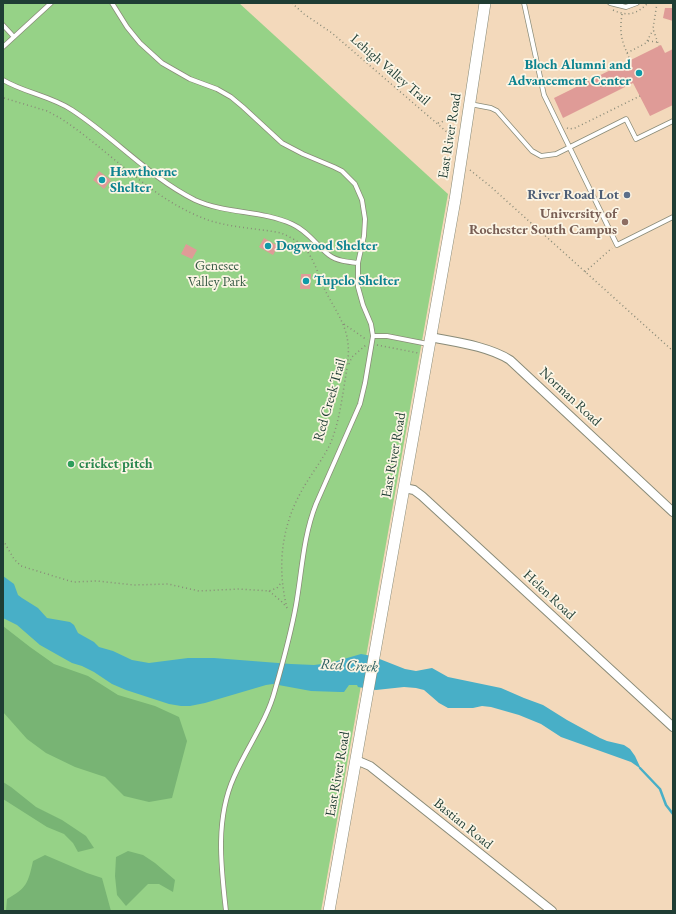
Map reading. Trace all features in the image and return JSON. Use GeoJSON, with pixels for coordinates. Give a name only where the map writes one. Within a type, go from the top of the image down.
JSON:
{"type":"FeatureCollection","features":[{"type":"Feature","properties":{"kind":"street","name":"East River Road"},"geometry":{"type":"LineString","coordinates":[[329,911],[455,200],[485,3]]}},
{"type":"Feature","properties":{"kind":"street","name":"Norman Road"},"geometry":{"type":"LineString","coordinates":[[430,341],[488,350],[510,360],[600,442],[673,512]]}},
{"type":"Feature","properties":{"kind":"street","name":"Helen Road"},"geometry":{"type":"LineString","coordinates":[[404,488],[414,490],[422,496],[673,727]]}},
{"type":"Feature","properties":{"kind":"street","name":"Bastian Road"},"geometry":{"type":"LineString","coordinates":[[356,760],[370,766],[552,911]]}},
{"type":"Feature","properties":{"kind":"lane"},"geometry":{"type":"LineString","coordinates":[[3,47],[52,3]]}},
{"type":"Feature","properties":{"kind":"lane"},"geometry":{"type":"LineString","coordinates":[[112,3],[127,27],[140,43],[162,63],[190,79],[217,89],[231,97],[244,107],[282,143],[334,167],[349,177],[359,192],[366,219],[358,263],[360,296],[373,336],[365,383],[360,404],[317,500],[310,520],[304,546],[295,612],[275,690],[264,718],[234,775],[226,801],[222,822],[221,847],[226,911]]}},
{"type":"Feature","properties":{"kind":"lane"},"geometry":{"type":"LineString","coordinates":[[524,3],[544,95],[617,245],[673,217]]}},
{"type":"Feature","properties":{"kind":"lane"},"geometry":{"type":"LineString","coordinates":[[610,3],[626,7],[637,3]]}},
{"type":"Feature","properties":{"kind":"lane"},"geometry":{"type":"LineString","coordinates":[[3,24],[14,37]]}},
{"type":"Feature","properties":{"kind":"lane"},"geometry":{"type":"LineString","coordinates":[[3,80],[14,86],[52,99],[67,107],[81,116],[157,177],[188,196],[212,206],[270,217],[292,224],[304,231],[333,257],[343,261],[358,263]]}},
{"type":"Feature","properties":{"kind":"lane"},"geometry":{"type":"LineString","coordinates":[[469,109],[490,108],[497,111],[532,151],[541,156],[556,154],[626,119],[636,139],[673,121]]}},
{"type":"Feature","properties":{"kind":"lane"},"geometry":{"type":"LineString","coordinates":[[373,336],[387,336],[430,341]]}},
{"type":"Feature","properties":{"kind":"path","name":"Lehigh Valley Trail"},"geometry":{"type":"LineString","coordinates":[[292,3],[304,14],[332,33],[459,143]]}},
{"type":"Feature","properties":{"kind":"path"},"geometry":{"type":"LineString","coordinates":[[627,54],[640,48],[648,40],[653,29],[657,3]]}},
{"type":"Feature","properties":{"kind":"path"},"geometry":{"type":"LineString","coordinates":[[622,14],[620,26],[621,37],[630,60]]}},
{"type":"Feature","properties":{"kind":"path"},"geometry":{"type":"LineString","coordinates":[[653,29],[659,46]]}},
{"type":"Feature","properties":{"kind":"path"},"geometry":{"type":"LineString","coordinates":[[648,40],[657,42]]}},
{"type":"Feature","properties":{"kind":"path"},"geometry":{"type":"LineString","coordinates":[[564,126],[569,129],[575,128],[640,96]]}},
{"type":"Feature","properties":{"kind":"path"},"geometry":{"type":"LineString","coordinates":[[4,98],[47,111],[60,118],[149,187],[190,212],[225,224],[275,232],[293,238],[309,255],[327,294],[343,323],[349,351],[347,367]]}},
{"type":"Feature","properties":{"kind":"path"},"geometry":{"type":"LineString","coordinates":[[437,123],[469,109]]}},
{"type":"Feature","properties":{"kind":"path"},"geometry":{"type":"LineString","coordinates":[[461,164],[490,186],[673,351]]}},
{"type":"Feature","properties":{"kind":"path"},"geometry":{"type":"LineString","coordinates":[[585,272],[617,245]]}},
{"type":"Feature","properties":{"kind":"path"},"geometry":{"type":"LineString","coordinates":[[343,323],[372,344],[418,353]]}},
{"type":"Feature","properties":{"kind":"path","name":"Red Creek Trail"},"geometry":{"type":"LineString","coordinates":[[286,608],[282,582],[283,546],[286,526],[301,492],[330,442],[341,401],[347,367],[352,357],[357,352],[366,345],[372,344]]}},
{"type":"Feature","properties":{"kind":"path"},"geometry":{"type":"LineString","coordinates":[[3,540],[14,560],[21,566],[73,582],[97,581],[134,585],[168,584],[199,591],[239,589],[269,591],[277,588],[282,582]]}},
{"type":"Feature","properties":{"kind":"path"},"geometry":{"type":"LineString","coordinates":[[269,591],[281,601],[286,608],[295,612]]}},
{"type":"Feature","properties":{"kind":"green space","name":"Genesee Valley Park"},"geometry":{"type":"Polygon","coordinates":[[[3,3],[239,3],[448,194],[321,911],[3,911],[3,3]]]}},
{"type":"Feature","properties":{"kind":"green space"},"geometry":{"type":"Polygon","coordinates":[[[3,626],[54,664],[88,676],[118,695],[155,706],[179,717],[187,741],[172,798],[149,802],[124,796],[105,777],[75,767],[46,753],[27,739],[3,712],[3,626]]]}},
{"type":"Feature","properties":{"kind":"green space"},"geometry":{"type":"Polygon","coordinates":[[[3,782],[36,807],[62,820],[86,836],[94,848],[78,852],[73,843],[64,834],[47,827],[3,799],[3,782]]]}},
{"type":"Feature","properties":{"kind":"green space"},"geometry":{"type":"Polygon","coordinates":[[[128,851],[143,855],[175,880],[173,892],[159,884],[148,884],[126,906],[117,895],[115,876],[116,857],[128,851]]]}},
{"type":"Feature","properties":{"kind":"green space"},"geometry":{"type":"Polygon","coordinates":[[[45,855],[102,878],[111,911],[6,911],[7,899],[19,892],[26,884],[30,875],[33,861],[45,855]]]}},
{"type":"Feature","properties":{"kind":"water"},"geometry":{"type":"Polygon","coordinates":[[[3,576],[14,584],[18,595],[38,608],[47,618],[70,622],[74,625],[78,633],[94,642],[99,647],[113,651],[132,660],[149,663],[188,658],[214,658],[314,665],[330,663],[361,654],[372,656],[405,669],[416,671],[432,668],[448,677],[501,688],[543,705],[600,738],[624,745],[630,749],[635,756],[641,769],[631,762],[561,737],[541,724],[519,715],[482,706],[473,708],[448,708],[439,703],[424,690],[416,688],[404,687],[376,690],[358,687],[357,685],[349,685],[344,692],[340,692],[311,691],[273,684],[190,706],[169,704],[112,684],[94,672],[72,663],[40,645],[17,625],[3,618],[3,576]]]}},
{"type":"Feature","properties":{"kind":"building"},"geometry":{"type":"Polygon","coordinates":[[[665,8],[673,8],[673,21],[663,18],[665,8]]]}},
{"type":"Feature","properties":{"kind":"building","name":"Bloch Alumni and Advancement Center"},"geometry":{"type":"Polygon","coordinates":[[[661,45],[665,53],[673,49],[673,105],[650,116],[633,83],[563,118],[554,98],[661,45]]]}},
{"type":"Feature","properties":{"kind":"building","name":"Hawthorne Shelter"},"geometry":{"type":"Polygon","coordinates":[[[99,171],[111,180],[104,189],[93,180],[99,171]]]}},
{"type":"Feature","properties":{"kind":"building","name":"Dogwood Shelter"},"geometry":{"type":"Polygon","coordinates":[[[264,238],[278,246],[273,255],[259,247],[264,238]]]}},
{"type":"Feature","properties":{"kind":"building"},"geometry":{"type":"Polygon","coordinates":[[[186,244],[197,250],[192,259],[181,254],[186,244]]]}},
{"type":"Feature","properties":{"kind":"building","name":"Tupelo Shelter"},"geometry":{"type":"Polygon","coordinates":[[[301,274],[311,274],[310,289],[300,289],[301,274]]]}},
{"type":"Feature","properties":{"kind":"waterway","name":"Red Creek"},"geometry":{"type":"LineString","coordinates":[[640,768],[660,789],[666,805],[673,814]]}},
{"type":"Feature","properties":{"kind":"place","name":"Bloch Alumni and Advancement Center"},"geometry":{"type":"Point","coordinates":[639,73]}},
{"type":"Feature","properties":{"kind":"place","name":"Hawthorne Shelter"},"geometry":{"type":"Point","coordinates":[102,180]}},
{"type":"Feature","properties":{"kind":"place","name":"River Road Lot"},"geometry":{"type":"Point","coordinates":[627,195]}},
{"type":"Feature","properties":{"kind":"place","name":"University of Rochester South Campus"},"geometry":{"type":"Point","coordinates":[625,222]}},
{"type":"Feature","properties":{"kind":"place","name":"Dogwood Shelter"},"geometry":{"type":"Point","coordinates":[268,246]}},
{"type":"Feature","properties":{"kind":"place","name":"Tupelo Shelter"},"geometry":{"type":"Point","coordinates":[306,281]}},
{"type":"Feature","properties":{"kind":"place","name":"cricket pitch"},"geometry":{"type":"Point","coordinates":[71,464]}}]}
